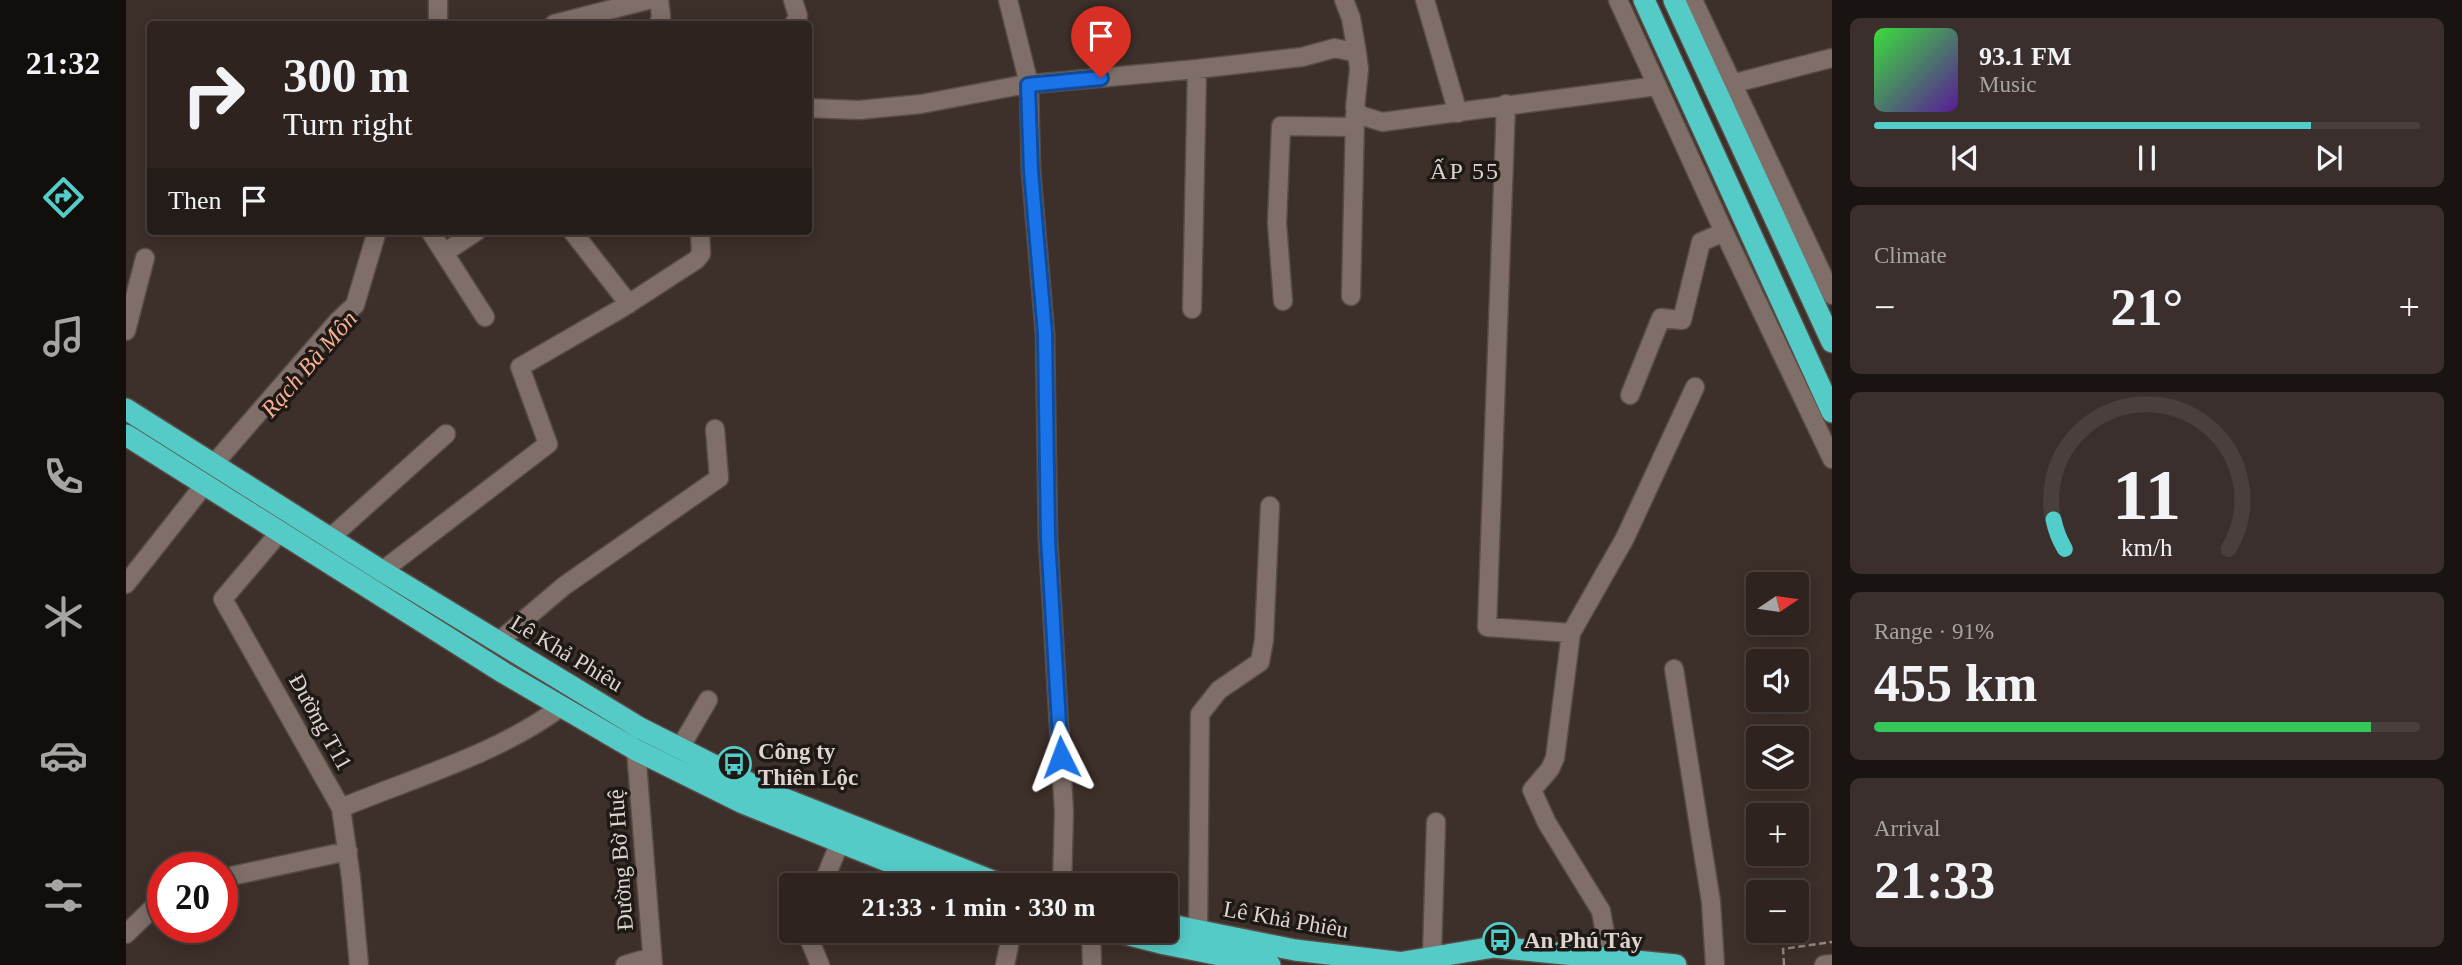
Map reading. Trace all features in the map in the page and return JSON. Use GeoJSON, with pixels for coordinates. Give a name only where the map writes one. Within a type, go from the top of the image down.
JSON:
{"type":"FeatureCollection","features":[{"type":"Feature","properties":{"kind":"highway"},"geometry":{"type":"LineString","coordinates":[[1644,0],[1832,412]]}},
{"type":"Feature","properties":{"kind":"highway"},"geometry":{"type":"LineString","coordinates":[[1674,0],[1832,342]]}},
{"type":"Feature","properties":{"kind":"highway","name":"Lê Khả Phiêu"},"geometry":{"type":"LineString","coordinates":[[126,409],[280,532],[561,707],[636,750],[743,803],[916,873]]}},
{"type":"Feature","properties":{"kind":"highway","name":"Lê Khả Phiêu"},"geometry":{"type":"LineString","coordinates":[[126,435],[330,538],[640,728],[767,792],[972,873]]}},
{"type":"Feature","properties":{"kind":"highway","name":"Lê Khả Phiêu"},"geometry":{"type":"LineString","coordinates":[[1178,927],[1295,950],[1416,961],[1494,947],[1676,965]]}},
{"type":"Feature","properties":{"kind":"highway","name":"Lê Khả Phiêu"},"geometry":{"type":"LineString","coordinates":[[1161,943],[1270,965]]}},
{"type":"Feature","properties":{"kind":"street"},"geometry":{"type":"LineString","coordinates":[[438,0],[439,21]]}},
{"type":"Feature","properties":{"kind":"street"},"geometry":{"type":"LineString","coordinates":[[566,21],[648,0]]}},
{"type":"Feature","properties":{"kind":"street"},"geometry":{"type":"LineString","coordinates":[[659,0],[660,21]]}},
{"type":"Feature","properties":{"kind":"street"},"geometry":{"type":"LineString","coordinates":[[793,0],[797,16],[795,21]]}},
{"type":"Feature","properties":{"kind":"street"},"geometry":{"type":"LineString","coordinates":[[1009,0],[1028,85],[1031,171],[1045,334],[1048,538],[1064,812],[1062,873]]}},
{"type":"Feature","properties":{"kind":"street"},"geometry":{"type":"LineString","coordinates":[[1344,0],[1351,18],[1359,69],[1354,127],[1351,296]]}},
{"type":"Feature","properties":{"kind":"street"},"geometry":{"type":"LineString","coordinates":[[1425,0],[1458,113]]}},
{"type":"Feature","properties":{"kind":"street"},"geometry":{"type":"LineString","coordinates":[[1618,0],[1832,460]]}},
{"type":"Feature","properties":{"kind":"street"},"geometry":{"type":"LineString","coordinates":[[1693,0],[1832,295]]}},
{"type":"Feature","properties":{"kind":"street"},"geometry":{"type":"LineString","coordinates":[[812,108],[859,110],[921,104],[1028,85],[1302,57],[1335,48],[1357,53]]}},
{"type":"Feature","properties":{"kind":"street"},"geometry":{"type":"LineString","coordinates":[[1731,84],[1832,58]]}},
{"type":"Feature","properties":{"kind":"street"},"geometry":{"type":"LineString","coordinates":[[1192,309],[1197,69]]}},
{"type":"Feature","properties":{"kind":"street"},"geometry":{"type":"LineString","coordinates":[[1355,108],[1360,115],[1382,122],[1657,86]]}},
{"type":"Feature","properties":{"kind":"street"},"geometry":{"type":"LineString","coordinates":[[1506,104],[1487,627],[1571,633]]}},
{"type":"Feature","properties":{"kind":"street"},"geometry":{"type":"LineString","coordinates":[[1283,301],[1277,223],[1281,125],[1354,127]]}},
{"type":"Feature","properties":{"kind":"street"},"geometry":{"type":"LineString","coordinates":[[1630,395],[1661,318],[1682,320],[1701,242],[1724,232]]}},
{"type":"Feature","properties":{"kind":"street"},"geometry":{"type":"LineString","coordinates":[[126,584],[209,475],[338,321],[355,305],[376,235]]}},
{"type":"Feature","properties":{"kind":"street"},"geometry":{"type":"LineString","coordinates":[[433,235],[485,317]]}},
{"type":"Feature","properties":{"kind":"street"},"geometry":{"type":"LineString","coordinates":[[444,253],[471,235]]}},
{"type":"Feature","properties":{"kind":"street"},"geometry":{"type":"LineString","coordinates":[[575,235],[629,304]]}},
{"type":"Feature","properties":{"kind":"street"},"geometry":{"type":"LineString","coordinates":[[382,571],[548,444],[520,367],[629,304],[696,260],[701,254],[700,235]]}},
{"type":"Feature","properties":{"kind":"street"},"geometry":{"type":"LineString","coordinates":[[126,331],[145,257]]}},
{"type":"Feature","properties":{"kind":"street"},"geometry":{"type":"LineString","coordinates":[[1606,959],[1601,911],[1547,823],[1532,790],[1550,769],[1555,758],[1571,633],[1625,538],[1695,387]]}},
{"type":"Feature","properties":{"kind":"street"},"geometry":{"type":"LineString","coordinates":[[498,642],[564,586],[719,478],[715,429]]}},
{"type":"Feature","properties":{"kind":"street"},"geometry":{"type":"LineString","coordinates":[[330,538],[446,434]]}},
{"type":"Feature","properties":{"kind":"street"},"geometry":{"type":"LineString","coordinates":[[1198,931],[1200,714],[1219,690],[1260,662],[1264,639],[1270,506]]}},
{"type":"Feature","properties":{"kind":"street","name":"Đường T11"},"geometry":{"type":"LineString","coordinates":[[280,532],[223,599],[341,808],[359,965]]}},
{"type":"Feature","properties":{"kind":"street"},"geometry":{"type":"LineString","coordinates":[[1674,668],[1711,902],[1715,965]]}},
{"type":"Feature","properties":{"kind":"street"},"geometry":{"type":"LineString","coordinates":[[680,748],[708,700]]}},
{"type":"Feature","properties":{"kind":"street"},"geometry":{"type":"LineString","coordinates":[[341,808],[481,753],[537,725],[561,707]]}},
{"type":"Feature","properties":{"kind":"street","name":"Đường Bờ Huệ"},"geometry":{"type":"LineString","coordinates":[[636,750],[652,961]]}},
{"type":"Feature","properties":{"kind":"street"},"geometry":{"type":"LineString","coordinates":[[1416,961],[1436,822]]}},
{"type":"Feature","properties":{"kind":"street"},"geometry":{"type":"LineString","coordinates":[[827,873],[840,842]]}},
{"type":"Feature","properties":{"kind":"street"},"geometry":{"type":"LineString","coordinates":[[238,875],[348,851]]}},
{"type":"Feature","properties":{"kind":"street"},"geometry":{"type":"LineString","coordinates":[[126,934],[147,914]]}},
{"type":"Feature","properties":{"kind":"street"},"geometry":{"type":"LineString","coordinates":[[811,943],[820,965]]}},
{"type":"Feature","properties":{"kind":"street"},"geometry":{"type":"LineString","coordinates":[[1004,965],[1009,943]]}},
{"type":"Feature","properties":{"kind":"street"},"geometry":{"type":"LineString","coordinates":[[1092,943],[1093,965]]}},
{"type":"Feature","properties":{"kind":"street"},"geometry":{"type":"LineString","coordinates":[[625,965],[652,961]]}},
{"type":"Feature","properties":{"kind":"street"},"geometry":{"type":"LineString","coordinates":[[1824,965],[1832,964]]}},
{"type":"Feature","properties":{"kind":"path"},"geometry":{"type":"LineString","coordinates":[[1784,965],[1783,948],[1832,942]]}},
{"type":"Feature","properties":{"kind":"waterway","name":"Rạch Bà Môn"},"geometry":{"type":"LineString","coordinates":[[315,360],[348,328],[356,314]]}},
{"type":"Feature","properties":{"kind":"place","name":"Công ty Thiên Lộc"},"geometry":{"type":"Point","coordinates":[734,764]}},
{"type":"Feature","properties":{"kind":"place","name":"An Phú Tây"},"geometry":{"type":"Point","coordinates":[1500,940]}},
{"type":"Feature","properties":{"kind":"district","name":"ẤP 55"},"geometry":{"type":"Point","coordinates":[1465,171]}},
{"type":"Feature","properties":{"kind":"route"},"geometry":{"type":"LineString","coordinates":[[1061,757],[1048,538],[1045,334],[1031,171],[1028,85],[1101,78]]}}]}
